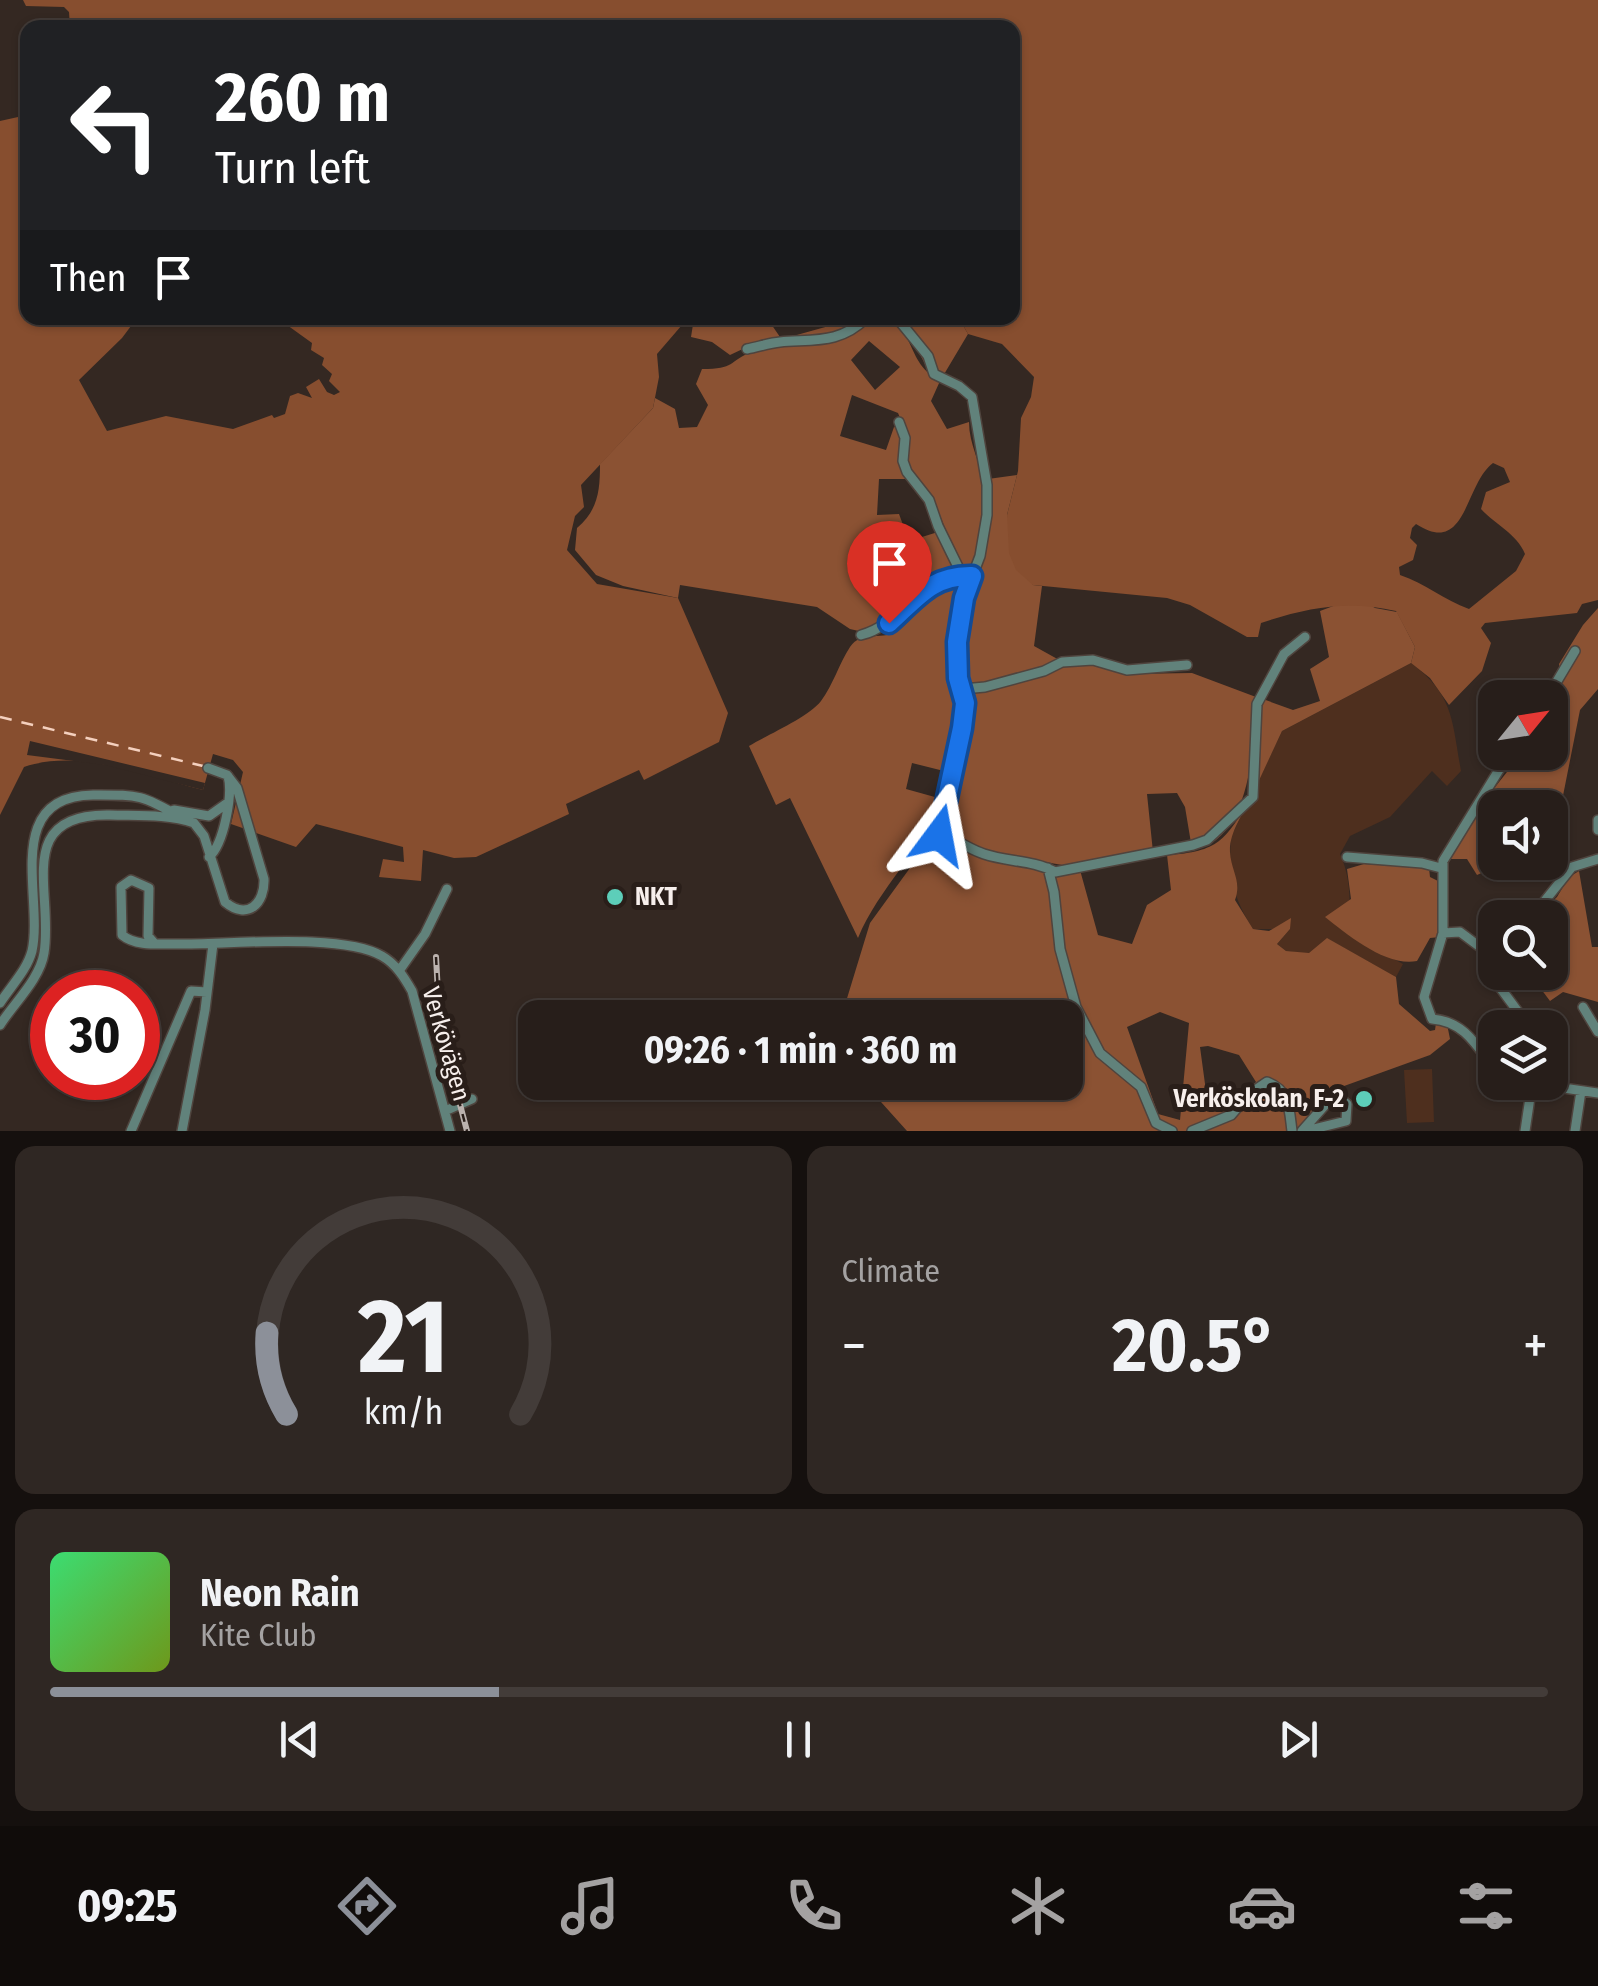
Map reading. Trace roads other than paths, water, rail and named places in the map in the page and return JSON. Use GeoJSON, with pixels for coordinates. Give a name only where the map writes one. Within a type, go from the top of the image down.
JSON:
{"type":"FeatureCollection","features":[{"type":"Feature","properties":{"kind":"street"},"geometry":{"type":"LineString","coordinates":[[747,349],[780,342],[831,340],[858,325]]}},
{"type":"Feature","properties":{"kind":"street"},"geometry":{"type":"LineString","coordinates":[[903,325],[928,356],[934,374],[968,393],[975,405],[976,434],[987,485],[980,556],[967,575],[957,642],[958,678],[965,703],[939,835],[982,854],[1056,872],[1207,840],[1253,797],[1257,704],[1284,654],[1305,637]]}},
{"type":"Feature","properties":{"kind":"street"},"geometry":{"type":"LineString","coordinates":[[899,422],[906,438],[903,461],[907,472],[930,500],[938,526],[967,575]]}},
{"type":"Feature","properties":{"kind":"street"},"geometry":{"type":"LineString","coordinates":[[861,635],[889,623],[940,579],[967,575]]}},
{"type":"Feature","properties":{"kind":"street"},"geometry":{"type":"LineString","coordinates":[[1558,680],[1575,651]]}},
{"type":"Feature","properties":{"kind":"street"},"geometry":{"type":"LineString","coordinates":[[963,689],[986,687],[1062,662],[1093,660],[1127,670],[1187,665]]}},
{"type":"Feature","properties":{"kind":"street"},"geometry":{"type":"LineString","coordinates":[[0,1003],[29,960],[33,944],[30,857],[34,835],[48,812],[72,798],[142,795],[200,828],[226,902],[233,909],[243,910],[259,903],[265,895],[260,858],[238,788],[228,775],[208,768]]}},
{"type":"Feature","properties":{"kind":"street"},"geometry":{"type":"LineString","coordinates":[[1478,1048],[1463,1029],[1446,1020],[1432,1019],[1426,1012],[1426,984],[1443,933],[1441,868],[1448,850],[1499,770]]}},
{"type":"Feature","properties":{"kind":"street"},"geometry":{"type":"LineString","coordinates":[[209,856],[223,838],[230,795],[228,775]]}},
{"type":"Feature","properties":{"kind":"street"},"geometry":{"type":"LineString","coordinates":[[164,808],[209,816],[226,804]]}},
{"type":"Feature","properties":{"kind":"street"},"geometry":{"type":"LineString","coordinates":[[0,1025],[34,977],[45,952],[42,870],[53,832],[74,817],[87,815],[182,819]]}},
{"type":"Feature","properties":{"kind":"street"},"geometry":{"type":"LineString","coordinates":[[1598,820],[1598,830]]}},
{"type":"Feature","properties":{"kind":"street"},"geometry":{"type":"LineString","coordinates":[[1348,857],[1441,868]]}},
{"type":"Feature","properties":{"kind":"street"},"geometry":{"type":"LineString","coordinates":[[1545,900],[1572,867],[1598,860]]}},
{"type":"Feature","properties":{"kind":"street"},"geometry":{"type":"LineString","coordinates":[[1048,868],[1060,949],[1076,1007],[1100,1053],[1141,1086],[1156,1123],[1172,1131]]}},
{"type":"Feature","properties":{"kind":"street"},"geometry":{"type":"LineString","coordinates":[[131,880],[149,888],[148,936],[155,944],[131,941],[122,934],[121,887],[131,880]]}},
{"type":"Feature","properties":{"kind":"street","name":"Verkövägen"},"geometry":{"type":"LineString","coordinates":[[399,971],[426,934],[447,889]]}},
{"type":"Feature","properties":{"kind":"street"},"geometry":{"type":"LineString","coordinates":[[1443,933],[1460,932],[1478,946]]}},
{"type":"Feature","properties":{"kind":"street","name":"Verkövägen"},"geometry":{"type":"LineString","coordinates":[[155,944],[250,941],[355,946],[386,958],[412,991],[450,1131]]}},
{"type":"Feature","properties":{"kind":"street"},"geometry":{"type":"LineString","coordinates":[[182,1131],[213,944]]}},
{"type":"Feature","properties":{"kind":"street"},"geometry":{"type":"LineString","coordinates":[[131,1131],[191,991],[207,992]]}},
{"type":"Feature","properties":{"kind":"street"},"geometry":{"type":"LineString","coordinates":[[1583,1007],[1598,1032]]}},
{"type":"Feature","properties":{"kind":"street"},"geometry":{"type":"LineString","coordinates":[[1192,1131],[1231,1115],[1266,1082],[1279,1087],[1288,1098],[1292,1131]]}},
{"type":"Feature","properties":{"kind":"street"},"geometry":{"type":"LineString","coordinates":[[1568,1089],[1598,1093]]}},
{"type":"Feature","properties":{"kind":"street"},"geometry":{"type":"LineString","coordinates":[[1575,1131],[1581,1091]]}},
{"type":"Feature","properties":{"kind":"street"},"geometry":{"type":"LineString","coordinates":[[445,1112],[472,1099]]}},
{"type":"Feature","properties":{"kind":"street"},"geometry":{"type":"LineString","coordinates":[[1342,1100],[1346,1104],[1346,1121],[1304,1131],[1326,1104],[1342,1100]]}},
{"type":"Feature","properties":{"kind":"street"},"geometry":{"type":"LineString","coordinates":[[1525,1131],[1526,1100]]}},
{"type":"Feature","properties":{"kind":"railway"},"geometry":{"type":"LineString","coordinates":[[436,957],[440,1029],[467,1131]]}},
{"type":"Feature","properties":{"kind":"place","name":"NKT"},"geometry":{"type":"Point","coordinates":[615,897]}},
{"type":"Feature","properties":{"kind":"place","name":"Verköskolan, F-2"},"geometry":{"type":"Point","coordinates":[1364,1099]}}]}
